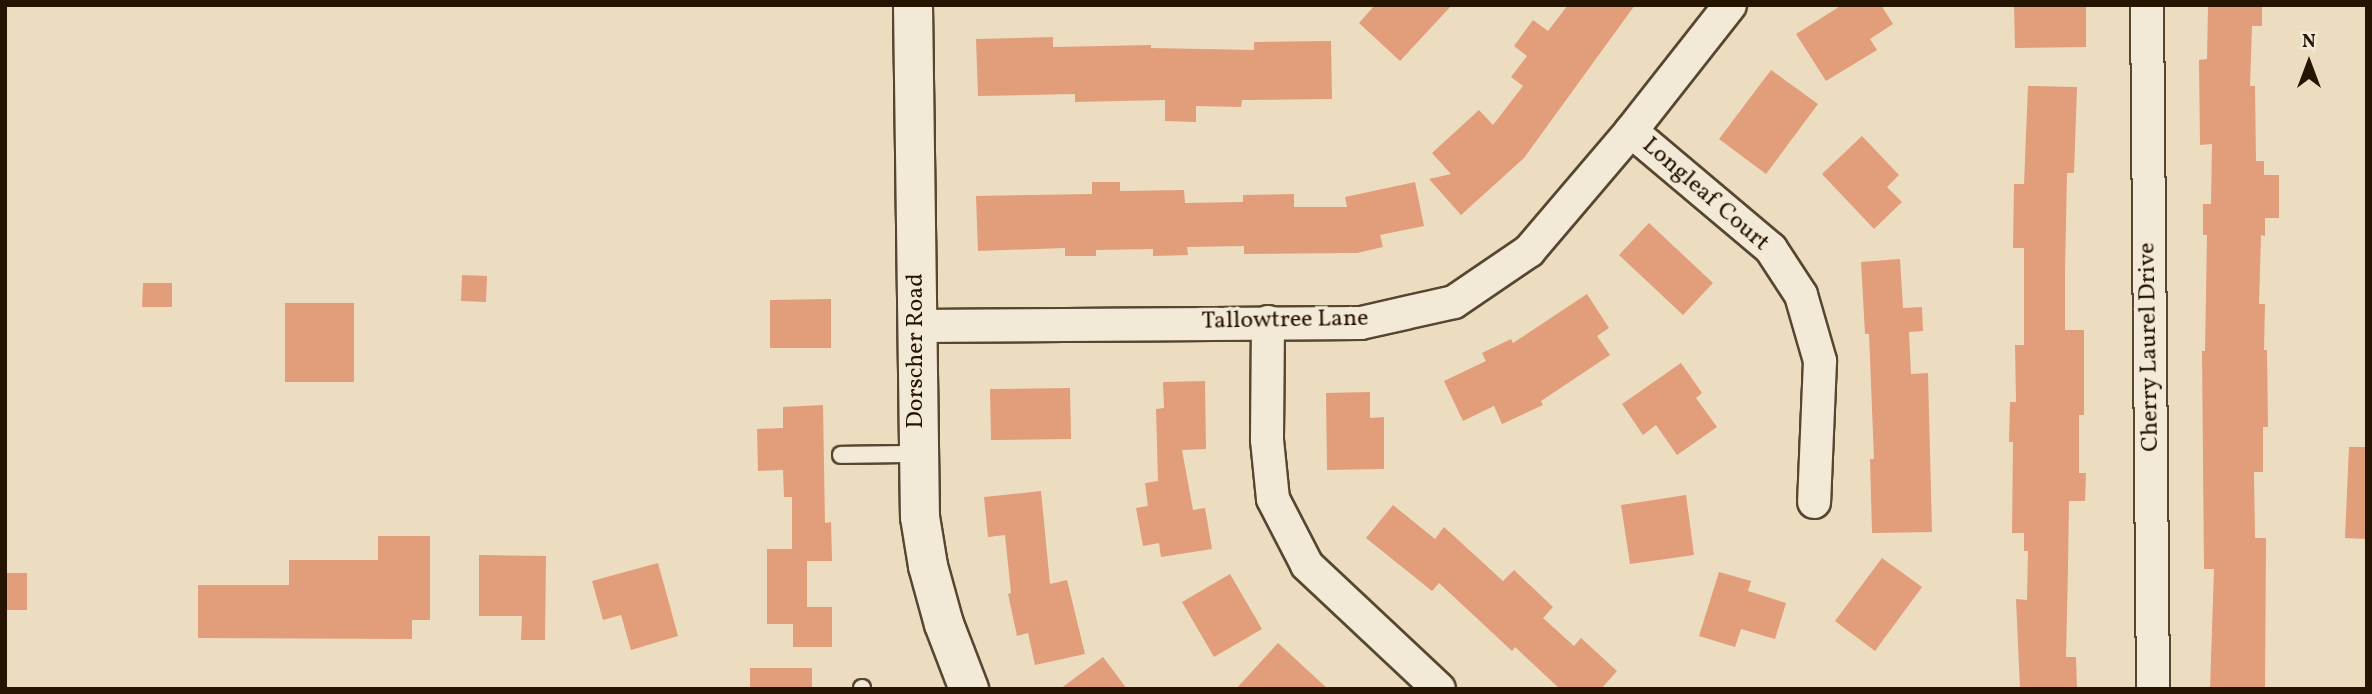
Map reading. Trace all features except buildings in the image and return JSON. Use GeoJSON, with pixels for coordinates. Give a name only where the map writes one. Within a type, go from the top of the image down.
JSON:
{"type":"FeatureCollection","features":[{"type":"Feature","properties":{"kind":"street","name":"Dorscher Road"},"geometry":{"type":"LineString","coordinates":[[913,5],[917,454],[920,517],[928,566],[944,624],[969,689]]}},
{"type":"Feature","properties":{"kind":"street","name":"Tallowtree Lane"},"geometry":{"type":"LineString","coordinates":[[916,326],[1361,323],[1454,302],[1529,251],[1631,131],[1730,5]]}},
{"type":"Feature","properties":{"kind":"street","name":"Cherry Laurel Drive"},"geometry":{"type":"LineString","coordinates":[[2147,5],[2153,689]]}},
{"type":"Feature","properties":{"kind":"street","name":"Longleaf Court"},"geometry":{"type":"LineString","coordinates":[[1631,131],[1771,249],[1801,295],[1821,360],[1814,502]]}},
{"type":"Feature","properties":{"kind":"street"},"geometry":{"type":"LineString","coordinates":[[1268,322],[1267,440],[1273,499],[1307,565],[1440,689]]}},
{"type":"Feature","properties":{"kind":"lane"},"geometry":{"type":"LineString","coordinates":[[841,455],[917,454]]}}]}
